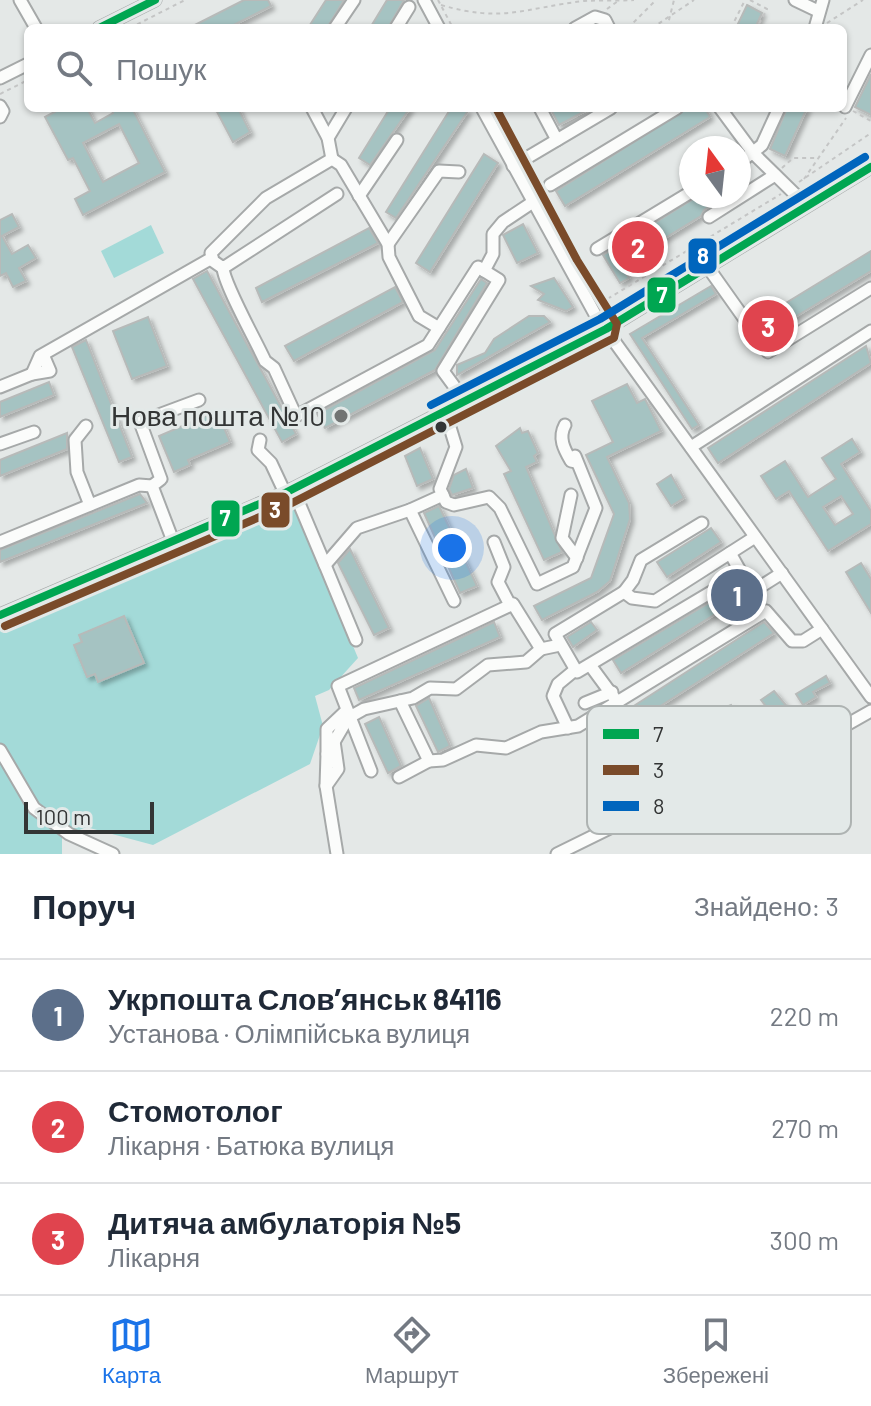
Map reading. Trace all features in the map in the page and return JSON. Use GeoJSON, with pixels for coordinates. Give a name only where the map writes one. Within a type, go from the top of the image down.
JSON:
{"type":"FeatureCollection","features":[{"type":"Feature","properties":{"kind":"street"},"geometry":{"type":"LineString","coordinates":[[20,0],[34,24]]}},
{"type":"Feature","properties":{"kind":"street"},"geometry":{"type":"LineString","coordinates":[[107,24],[155,0]]}},
{"type":"Feature","properties":{"kind":"street"},"geometry":{"type":"LineString","coordinates":[[338,24],[354,0]]}},
{"type":"Feature","properties":{"kind":"street"},"geometry":{"type":"LineString","coordinates":[[424,0],[437,24]]}},
{"type":"Feature","properties":{"kind":"street"},"geometry":{"type":"LineString","coordinates":[[795,0],[820,5]]}},
{"type":"Feature","properties":{"kind":"street"},"geometry":{"type":"LineString","coordinates":[[398,24],[409,7]]}},
{"type":"Feature","properties":{"kind":"street"},"geometry":{"type":"LineString","coordinates":[[582,24],[595,17],[605,20],[607,24]]}},
{"type":"Feature","properties":{"kind":"street"},"geometry":{"type":"LineString","coordinates":[[848,109],[871,55]]}},
{"type":"Feature","properties":{"kind":"street"},"geometry":{"type":"LineString","coordinates":[[0,78],[24,66]]}},
{"type":"Feature","properties":{"kind":"street"},"geometry":{"type":"LineString","coordinates":[[0,106],[3,111],[0,117]]}},
{"type":"Feature","properties":{"kind":"street"},"geometry":{"type":"LineString","coordinates":[[314,112],[328,138],[332,159],[341,165],[388,244],[389,257],[419,316],[439,328]]}},
{"type":"Feature","properties":{"kind":"street"},"geometry":{"type":"LineString","coordinates":[[328,138],[344,112]]}},
{"type":"Feature","properties":{"kind":"street"},"geometry":{"type":"LineString","coordinates":[[484,112],[567,266],[606,329],[871,697]]}},
{"type":"Feature","properties":{"kind":"street"},"geometry":{"type":"LineString","coordinates":[[542,112],[557,140]]}},
{"type":"Feature","properties":{"kind":"street"},"geometry":{"type":"LineString","coordinates":[[513,166],[604,112]]}},
{"type":"Feature","properties":{"kind":"street"},"geometry":{"type":"LineString","coordinates":[[546,188],[670,112]]}},
{"type":"Feature","properties":{"kind":"street"},"geometry":{"type":"LineString","coordinates":[[723,112],[754,154],[806,205]]}},
{"type":"Feature","properties":{"kind":"street"},"geometry":{"type":"LineString","coordinates":[[751,156],[777,112]]}},
{"type":"Feature","properties":{"kind":"street"},"geometry":{"type":"LineString","coordinates":[[359,196],[397,140]]}},
{"type":"Feature","properties":{"kind":"street"},"geometry":{"type":"LineString","coordinates":[[332,159],[266,198],[211,253],[223,268],[227,287],[236,296],[296,416],[428,345],[478,267],[499,280],[443,371],[465,401]]}},
{"type":"Feature","properties":{"kind":"street"},"geometry":{"type":"LineString","coordinates":[[0,615],[289,491],[606,329],[871,167]]}},
{"type":"Feature","properties":{"kind":"street"},"geometry":{"type":"LineString","coordinates":[[388,244],[439,171],[459,172]]}},
{"type":"Feature","properties":{"kind":"street"},"geometry":{"type":"LineString","coordinates":[[709,217],[775,175]]}},
{"type":"Feature","properties":{"kind":"street"},"geometry":{"type":"LineString","coordinates":[[223,268],[337,194]]}},
{"type":"Feature","properties":{"kind":"street"},"geometry":{"type":"LineString","coordinates":[[597,249],[679,199]]}},
{"type":"Feature","properties":{"kind":"street"},"geometry":{"type":"LineString","coordinates":[[484,271],[493,254],[493,234],[503,222],[533,202]]}},
{"type":"Feature","properties":{"kind":"street"},"geometry":{"type":"LineString","coordinates":[[0,387],[32,374],[40,356],[212,258]]}},
{"type":"Feature","properties":{"kind":"street"},"geometry":{"type":"LineString","coordinates":[[707,266],[768,352],[871,288]]}},
{"type":"Feature","properties":{"kind":"street"},"geometry":{"type":"LineString","coordinates":[[691,447],[871,333]]}},
{"type":"Feature","properties":{"kind":"street"},"geometry":{"type":"LineString","coordinates":[[0,542],[139,485],[152,486],[161,479],[140,422],[199,400]]}},
{"type":"Feature","properties":{"kind":"street"},"geometry":{"type":"LineString","coordinates":[[445,411],[456,447],[440,489],[446,502],[454,505],[489,497],[500,508],[537,584],[573,567],[596,508],[576,459],[571,461],[564,450],[561,433],[565,425]]}},
{"type":"Feature","properties":{"kind":"street"},"geometry":{"type":"LineString","coordinates":[[86,426],[75,440],[77,472],[90,505]]}},
{"type":"Feature","properties":{"kind":"street"},"geometry":{"type":"LineString","coordinates":[[0,444],[34,432]]}},
{"type":"Feature","properties":{"kind":"street"},"geometry":{"type":"LineString","coordinates":[[260,440],[258,450],[271,463],[289,491],[325,565],[356,640]]}},
{"type":"Feature","properties":{"kind":"street"},"geometry":{"type":"LineString","coordinates":[[152,486],[173,541]]}},
{"type":"Feature","properties":{"kind":"street"},"geometry":{"type":"LineString","coordinates":[[325,565],[357,528],[443,495]]}},
{"type":"Feature","properties":{"kind":"street"},"geometry":{"type":"LineString","coordinates":[[571,495],[562,538],[577,558]]}},
{"type":"Feature","properties":{"kind":"street"},"geometry":{"type":"LineString","coordinates":[[410,510],[454,601]]}},
{"type":"Feature","properties":{"kind":"street"},"geometry":{"type":"LineString","coordinates":[[575,670],[555,634],[624,592],[641,560],[702,523]]}},
{"type":"Feature","properties":{"kind":"street"},"geometry":{"type":"LineString","coordinates":[[624,592],[632,598],[655,601],[755,537]]}},
{"type":"Feature","properties":{"kind":"street"},"geometry":{"type":"LineString","coordinates":[[494,542],[504,567],[498,582],[510,605]]}},
{"type":"Feature","properties":{"kind":"street"},"geometry":{"type":"LineString","coordinates":[[730,553],[755,596],[782,573]]}},
{"type":"Feature","properties":{"kind":"street"},"geometry":{"type":"LineString","coordinates":[[568,728],[553,696],[558,684],[575,670],[577,672],[590,665],[713,591]]}},
{"type":"Feature","properties":{"kind":"street"},"geometry":{"type":"LineString","coordinates":[[371,771],[338,686],[513,604],[541,649]]}},
{"type":"Feature","properties":{"kind":"street"},"geometry":{"type":"LineString","coordinates":[[602,706],[766,611],[792,641],[803,641],[822,629]]}},
{"type":"Feature","properties":{"kind":"street"},"geometry":{"type":"LineString","coordinates":[[337,854],[326,786],[327,729],[347,714],[400,701],[430,688],[456,689],[488,665],[526,662],[541,649],[560,645]]}},
{"type":"Feature","properties":{"kind":"street"},"geometry":{"type":"LineString","coordinates":[[590,665],[615,698]]}},
{"type":"Feature","properties":{"kind":"street"},"geometry":{"type":"LineString","coordinates":[[585,703],[615,698]]}},
{"type":"Feature","properties":{"kind":"street"},"geometry":{"type":"LineString","coordinates":[[400,701],[429,761]]}},
{"type":"Feature","properties":{"kind":"street"},"geometry":{"type":"LineString","coordinates":[[851,722],[871,711]]}},
{"type":"Feature","properties":{"kind":"street"},"geometry":{"type":"LineString","coordinates":[[327,754],[347,714]]}},
{"type":"Feature","properties":{"kind":"street"},"geometry":{"type":"LineString","coordinates":[[399,777],[429,761],[443,760],[476,745],[506,748],[541,732],[568,728],[587,716]]}},
{"type":"Feature","properties":{"kind":"street"},"geometry":{"type":"LineString","coordinates":[[326,786],[338,769],[334,741]]}},
{"type":"Feature","properties":{"kind":"street"},"geometry":{"type":"LineString","coordinates":[[0,750],[34,808],[69,834],[113,854]]}},
{"type":"Feature","properties":{"kind":"street"},"geometry":{"type":"LineString","coordinates":[[557,854],[598,834]]}},
{"type":"Feature","properties":{"kind":"path"},"geometry":{"type":"LineString","coordinates":[[138,24],[185,0]]}},
{"type":"Feature","properties":{"kind":"path"},"geometry":{"type":"LineString","coordinates":[[438,0],[451,24]]}},
{"type":"Feature","properties":{"kind":"path"},"geometry":{"type":"LineString","coordinates":[[441,5],[476,16],[585,0],[634,0]]}},
{"type":"Feature","properties":{"kind":"path"},"geometry":{"type":"LineString","coordinates":[[595,17],[618,0]]}},
{"type":"Feature","properties":{"kind":"path"},"geometry":{"type":"LineString","coordinates":[[632,24],[656,0]]}},
{"type":"Feature","properties":{"kind":"path"},"geometry":{"type":"LineString","coordinates":[[668,24],[674,0]]}},
{"type":"Feature","properties":{"kind":"path"},"geometry":{"type":"LineString","coordinates":[[658,24],[694,0]]}},
{"type":"Feature","properties":{"kind":"path"},"geometry":{"type":"LineString","coordinates":[[733,24],[747,0],[767,9],[759,24]]}},
{"type":"Feature","properties":{"kind":"path"},"geometry":{"type":"LineString","coordinates":[[822,24],[863,0]]}},
{"type":"Feature","properties":{"kind":"path"},"geometry":{"type":"LineString","coordinates":[[0,94],[24,82]]}},
{"type":"Feature","properties":{"kind":"path"},"geometry":{"type":"LineString","coordinates":[[848,109],[871,121]]}},
{"type":"Feature","properties":{"kind":"path"},"geometry":{"type":"LineString","coordinates":[[499,112],[525,159],[546,188],[604,301],[789,189],[871,133]]}},
{"type":"Feature","properties":{"kind":"path"},"geometry":{"type":"LineString","coordinates":[[804,179],[846,112]]}},
{"type":"Feature","properties":{"kind":"path"},"geometry":{"type":"LineString","coordinates":[[775,175],[793,158],[817,158]]}},
{"type":"Feature","properties":{"kind":"path"},"geometry":{"type":"LineString","coordinates":[[567,266],[597,249]]}},
{"type":"Feature","properties":{"kind":"shaded area"},"geometry":{"type":"Polygon","coordinates":[[[151,225],[164,253],[114,278],[101,251],[151,225]]]}},
{"type":"Feature","properties":{"kind":"shaded area"},"geometry":{"type":"Polygon","coordinates":[[[291,497],[358,658],[329,690],[315,696],[323,726],[310,764],[153,845],[86,827],[62,838],[62,854],[0,854],[0,624],[291,497]]]}},
{"type":"Feature","properties":{"kind":"building"},"geometry":{"type":"Polygon","coordinates":[[[244,0],[268,0],[271,6],[236,24],[197,24],[244,0]]]}},
{"type":"Feature","properties":{"kind":"building"},"geometry":{"type":"Polygon","coordinates":[[[326,0],[344,0],[329,24],[311,24],[326,0]]]}},
{"type":"Feature","properties":{"kind":"building"},"geometry":{"type":"Polygon","coordinates":[[[387,0],[404,0],[390,24],[372,24],[387,0]]]}},
{"type":"Feature","properties":{"kind":"building"},"geometry":{"type":"Polygon","coordinates":[[[747,5],[762,13],[757,24],[738,24],[747,5]]]}},
{"type":"Feature","properties":{"kind":"building"},"geometry":{"type":"Polygon","coordinates":[[[871,74],[871,115],[855,107],[871,74]]]}},
{"type":"Feature","properties":{"kind":"building"},"geometry":{"type":"Polygon","coordinates":[[[54,112],[89,112],[95,123],[113,112],[134,112],[165,172],[83,215],[75,199],[90,191],[73,158],[68,160],[45,117],[54,112]],[[119,124],[83,143],[103,182],[139,163],[119,124]]]}},
{"type":"Feature","properties":{"kind":"building"},"geometry":{"type":"Polygon","coordinates":[[[217,112],[240,112],[250,132],[233,142],[217,112]]]}},
{"type":"Feature","properties":{"kind":"building"},"geometry":{"type":"Polygon","coordinates":[[[388,112],[407,112],[370,165],[359,158],[388,112]]]}},
{"type":"Feature","properties":{"kind":"building"},"geometry":{"type":"Polygon","coordinates":[[[448,112],[467,112],[396,218],[386,212],[448,112]]]}},
{"type":"Feature","properties":{"kind":"building"},"geometry":{"type":"Polygon","coordinates":[[[552,112],[583,112],[559,125],[552,112]]]}},
{"type":"Feature","properties":{"kind":"building"},"geometry":{"type":"Polygon","coordinates":[[[682,112],[707,112],[710,117],[565,206],[556,191],[682,112]]]}},
{"type":"Feature","properties":{"kind":"building"},"geometry":{"type":"Polygon","coordinates":[[[785,112],[805,112],[785,156],[770,149],[785,112]]]}},
{"type":"Feature","properties":{"kind":"building"},"geometry":{"type":"Polygon","coordinates":[[[484,154],[498,163],[430,272],[416,263],[484,154]]]}},
{"type":"Feature","properties":{"kind":"building"},"geometry":{"type":"Polygon","coordinates":[[[679,208],[707,208],[701,216],[621,265],[629,278],[620,283],[603,255],[679,208]]]}},
{"type":"Feature","properties":{"kind":"building"},"geometry":{"type":"Polygon","coordinates":[[[12,214],[19,227],[2,236],[12,254],[28,245],[36,258],[19,268],[26,281],[13,287],[6,273],[0,276],[0,220],[12,214]]]}},
{"type":"Feature","properties":{"kind":"building"},"geometry":{"type":"Polygon","coordinates":[[[523,224],[538,253],[517,263],[503,235],[523,224]]]}},
{"type":"Feature","properties":{"kind":"building"},"geometry":{"type":"Polygon","coordinates":[[[369,228],[378,243],[262,302],[256,288],[369,228]]]}},
{"type":"Feature","properties":{"kind":"building"},"geometry":{"type":"Polygon","coordinates":[[[871,251],[871,271],[767,334],[758,320],[871,251]]]}},
{"type":"Feature","properties":{"kind":"building"},"geometry":{"type":"Polygon","coordinates":[[[207,271],[296,434],[282,442],[193,279],[207,271]]]}},
{"type":"Feature","properties":{"kind":"building"},"geometry":{"type":"Polygon","coordinates":[[[554,278],[573,307],[566,311],[538,300],[544,294],[531,286],[554,278]]]}},
{"type":"Feature","properties":{"kind":"building"},"geometry":{"type":"Polygon","coordinates":[[[481,279],[487,283],[435,370],[325,428],[317,414],[435,350],[481,279]]]}},
{"type":"Feature","properties":{"kind":"building"},"geometry":{"type":"Polygon","coordinates":[[[711,286],[716,294],[642,338],[699,425],[692,429],[630,334],[711,286]]]}},
{"type":"Feature","properties":{"kind":"building"},"geometry":{"type":"Polygon","coordinates":[[[395,287],[403,302],[294,361],[285,346],[395,287]]]}},
{"type":"Feature","properties":{"kind":"building"},"geometry":{"type":"Polygon","coordinates":[[[529,316],[544,316],[550,322],[457,375],[457,365],[485,353],[494,339],[529,316]]]}},
{"type":"Feature","properties":{"kind":"building"},"geometry":{"type":"Polygon","coordinates":[[[148,317],[167,366],[132,379],[113,331],[148,317]]]}},
{"type":"Feature","properties":{"kind":"building"},"geometry":{"type":"Polygon","coordinates":[[[86,340],[132,457],[119,462],[72,347],[86,340]]]}},
{"type":"Feature","properties":{"kind":"building"},"geometry":{"type":"Polygon","coordinates":[[[866,346],[871,363],[718,463],[708,448],[866,346]]]}},
{"type":"Feature","properties":{"kind":"building"},"geometry":{"type":"Polygon","coordinates":[[[49,382],[54,395],[0,417],[0,402],[49,382]]]}},
{"type":"Feature","properties":{"kind":"building"},"geometry":{"type":"Polygon","coordinates":[[[627,384],[637,403],[645,399],[661,431],[607,457],[629,503],[630,519],[610,581],[597,592],[542,620],[534,606],[591,578],[614,514],[586,455],[613,442],[592,401],[627,384]]]}},
{"type":"Feature","properties":{"kind":"building"},"geometry":{"type":"Polygon","coordinates":[[[217,411],[230,442],[188,460],[190,465],[174,472],[159,436],[217,411]]]}},
{"type":"Feature","properties":{"kind":"building"},"geometry":{"type":"Polygon","coordinates":[[[520,428],[522,433],[528,431],[538,453],[534,456],[537,462],[526,467],[562,552],[544,560],[504,474],[511,471],[496,446],[520,428]]]}},
{"type":"Feature","properties":{"kind":"building"},"geometry":{"type":"Polygon","coordinates":[[[67,433],[67,449],[0,476],[0,460],[67,433]]]}},
{"type":"Feature","properties":{"kind":"building"},"geometry":{"type":"Polygon","coordinates":[[[852,439],[860,452],[841,464],[871,511],[871,524],[828,551],[789,491],[776,499],[761,476],[785,461],[808,497],[836,479],[822,458],[852,439]],[[841,496],[823,507],[835,525],[853,514],[841,496]]]}},
{"type":"Feature","properties":{"kind":"building"},"geometry":{"type":"Polygon","coordinates":[[[420,448],[433,479],[417,486],[405,456],[420,448]]]}},
{"type":"Feature","properties":{"kind":"building"},"geometry":{"type":"Polygon","coordinates":[[[466,469],[473,488],[452,495],[449,489],[454,475],[466,469]]]}},
{"type":"Feature","properties":{"kind":"building"},"geometry":{"type":"Polygon","coordinates":[[[671,475],[684,498],[671,506],[657,484],[671,475]]]}},
{"type":"Feature","properties":{"kind":"building"},"geometry":{"type":"Polygon","coordinates":[[[140,494],[147,503],[0,562],[0,550],[140,494]]]}},
{"type":"Feature","properties":{"kind":"building"},"geometry":{"type":"Polygon","coordinates":[[[439,506],[477,586],[460,593],[424,513],[439,506]]]}},
{"type":"Feature","properties":{"kind":"building"},"geometry":{"type":"Polygon","coordinates":[[[711,528],[721,542],[667,577],[657,562],[711,528]]]}},
{"type":"Feature","properties":{"kind":"building"},"geometry":{"type":"Polygon","coordinates":[[[350,549],[389,628],[374,635],[338,563],[350,549]]]}},
{"type":"Feature","properties":{"kind":"building"},"geometry":{"type":"Polygon","coordinates":[[[861,563],[871,579],[871,613],[846,572],[861,563]]]}},
{"type":"Feature","properties":{"kind":"building"},"geometry":{"type":"Polygon","coordinates":[[[734,577],[751,607],[736,616],[730,605],[621,673],[613,660],[717,598],[721,592],[719,585],[734,577]]]}},
{"type":"Feature","properties":{"kind":"building"},"geometry":{"type":"Polygon","coordinates":[[[124,616],[144,663],[98,682],[95,674],[87,677],[74,645],[82,642],[79,635],[124,616]]]}},
{"type":"Feature","properties":{"kind":"building"},"geometry":{"type":"Polygon","coordinates":[[[494,622],[500,637],[359,700],[354,688],[494,622]]]}},
{"type":"Feature","properties":{"kind":"building"},"geometry":{"type":"Polygon","coordinates":[[[591,622],[597,630],[573,647],[567,637],[591,622]]]}},
{"type":"Feature","properties":{"kind":"building"},"geometry":{"type":"Polygon","coordinates":[[[764,622],[774,633],[660,706],[634,706],[764,622]]]}},
{"type":"Feature","properties":{"kind":"building"},"geometry":{"type":"Polygon","coordinates":[[[826,676],[830,683],[813,692],[816,697],[803,705],[796,694],[826,676]]]}},
{"type":"Feature","properties":{"kind":"building"},"geometry":{"type":"Polygon","coordinates":[[[774,691],[787,706],[766,706],[761,700],[774,691]]]}},
{"type":"Feature","properties":{"kind":"building"},"geometry":{"type":"Polygon","coordinates":[[[429,698],[450,746],[438,752],[416,706],[429,698]]]}},
{"type":"Feature","properties":{"kind":"building"},"geometry":{"type":"Polygon","coordinates":[[[379,717],[401,766],[388,773],[365,724],[379,717]]]}},
{"type":"Feature","properties":{"kind":"transit line","name":"7"},"geometry":{"type":"LineString","coordinates":[[107,24],[155,0]]}},
{"type":"Feature","properties":{"kind":"transit line","name":"3"},"geometry":{"type":"LineString","coordinates":[[5,626],[290,504],[614,338],[617,324],[577,260],[498,112]]}},
{"type":"Feature","properties":{"kind":"transit line","name":"8"},"geometry":{"type":"LineString","coordinates":[[431,405],[600,319],[865,157]]}},
{"type":"Feature","properties":{"kind":"transit line","name":"7"},"geometry":{"type":"LineString","coordinates":[[0,615],[285,493],[606,329],[871,167]]}},
{"type":"Feature","properties":{"kind":"place","name":"Стомотолог"},"geometry":{"type":"Point","coordinates":[638,247]}},
{"type":"Feature","properties":{"kind":"place","name":"Дитяча амбулаторія №5"},"geometry":{"type":"Point","coordinates":[768,326]}},
{"type":"Feature","properties":{"kind":"place","name":"Нова пошта №10"},"geometry":{"type":"Point","coordinates":[341,416]}},
{"type":"Feature","properties":{"kind":"place","name":"Укрпошта Слов’янськ 84116"},"geometry":{"type":"Point","coordinates":[737,595]}}]}
